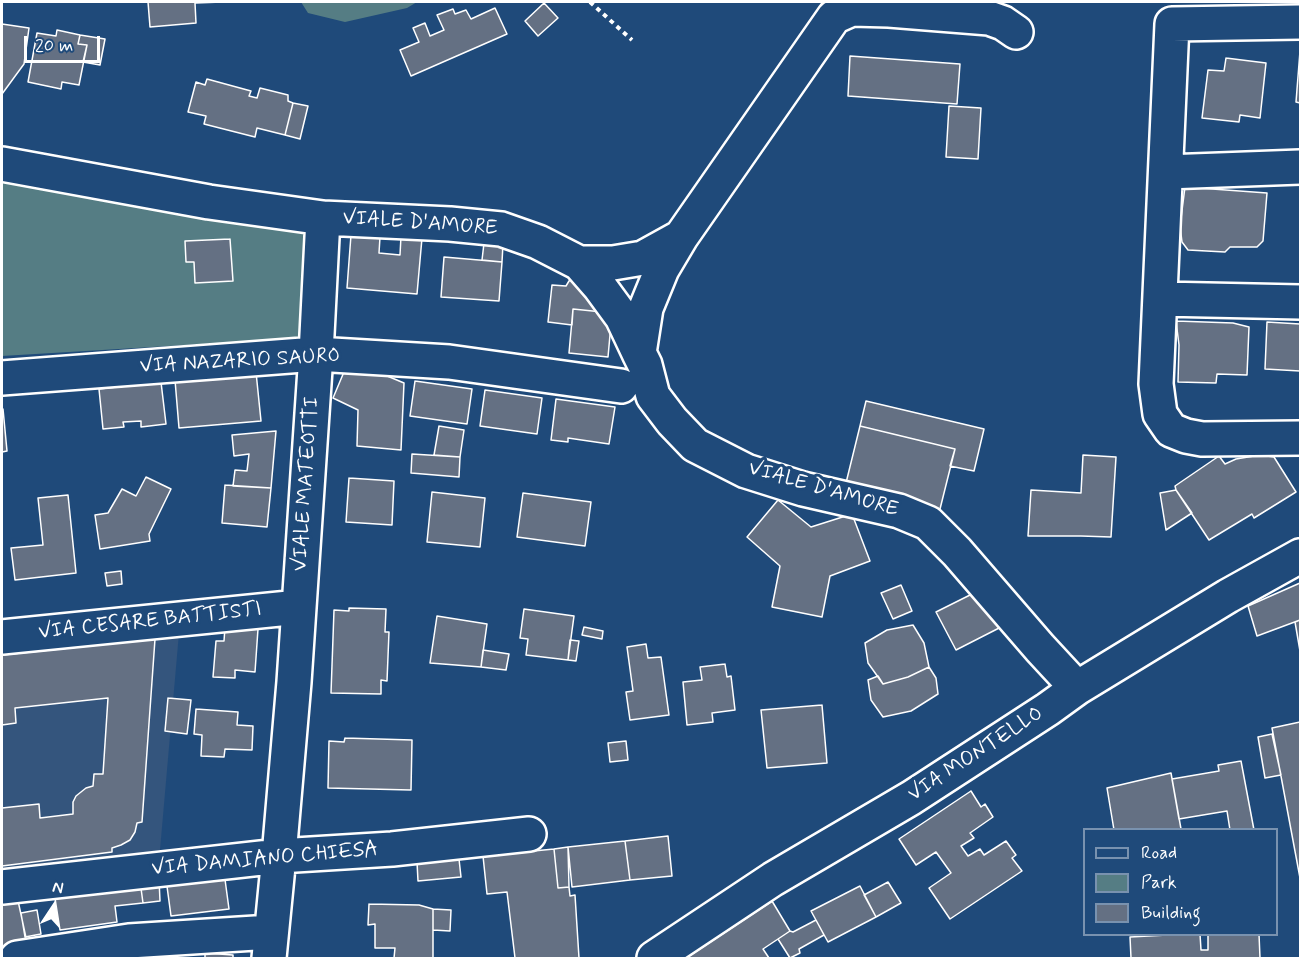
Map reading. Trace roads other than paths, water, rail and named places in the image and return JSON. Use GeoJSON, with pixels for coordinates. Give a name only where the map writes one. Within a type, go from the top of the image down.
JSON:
{"type":"FeatureCollection","features":[{"type":"Feature","properties":{"kind":"street"},"geometry":{"type":"LineString","coordinates":[[639,353],[646,308],[662,269],[681,237],[834,17],[852,9],[989,18],[1004,23],[1016,32]]}},
{"type":"Feature","properties":{"kind":"street"},"geometry":{"type":"LineString","coordinates":[[1300,22],[1172,24],[1156,384],[1160,414],[1171,430],[1186,436],[1202,439],[1300,438]]}},
{"type":"Feature","properties":{"kind":"street","name":"VIALE D'AMORE"},"geometry":{"type":"LineString","coordinates":[[2,164],[209,202],[323,218],[450,224],[501,229],[538,242],[579,262],[600,287],[622,317],[645,365],[653,396],[694,445],[746,471],[803,489],[899,511],[928,523],[957,552],[1077,688]]}},
{"type":"Feature","properties":{"kind":"street"},"geometry":{"type":"LineString","coordinates":[[1166,172],[1300,167]]}},
{"type":"Feature","properties":{"kind":"street","name":"VIALE MATEOTTI"},"geometry":{"type":"LineString","coordinates":[[270,945],[299,606],[323,218]]}},
{"type":"Feature","properties":{"kind":"street"},"geometry":{"type":"LineString","coordinates":[[579,262],[613,263],[643,258],[681,237]]}},
{"type":"Feature","properties":{"kind":"street"},"geometry":{"type":"LineString","coordinates":[[1161,299],[1300,302]]}},
{"type":"Feature","properties":{"kind":"street","name":"VIA NAZARIO SAURO"},"geometry":{"type":"LineString","coordinates":[[2,378],[316,354],[449,362],[621,386]]}},
{"type":"Feature","properties":{"kind":"street","name":"VIA MONTELLO"},"geometry":{"type":"LineString","coordinates":[[654,958],[773,879],[911,798],[1077,688],[1228,596],[1300,556]]}},
{"type":"Feature","properties":{"kind":"street","name":"VIA CESARE BATTISTI"},"geometry":{"type":"LineString","coordinates":[[2,637],[299,606]]}},
{"type":"Feature","properties":{"kind":"street","name":"VIA DAMIANO CHIESA"},"geometry":{"type":"LineString","coordinates":[[2,887],[279,856],[392,849],[529,834]]}},
{"type":"Feature","properties":{"kind":"street"},"geometry":{"type":"LineString","coordinates":[[17,958],[129,941],[270,945]]}}]}
